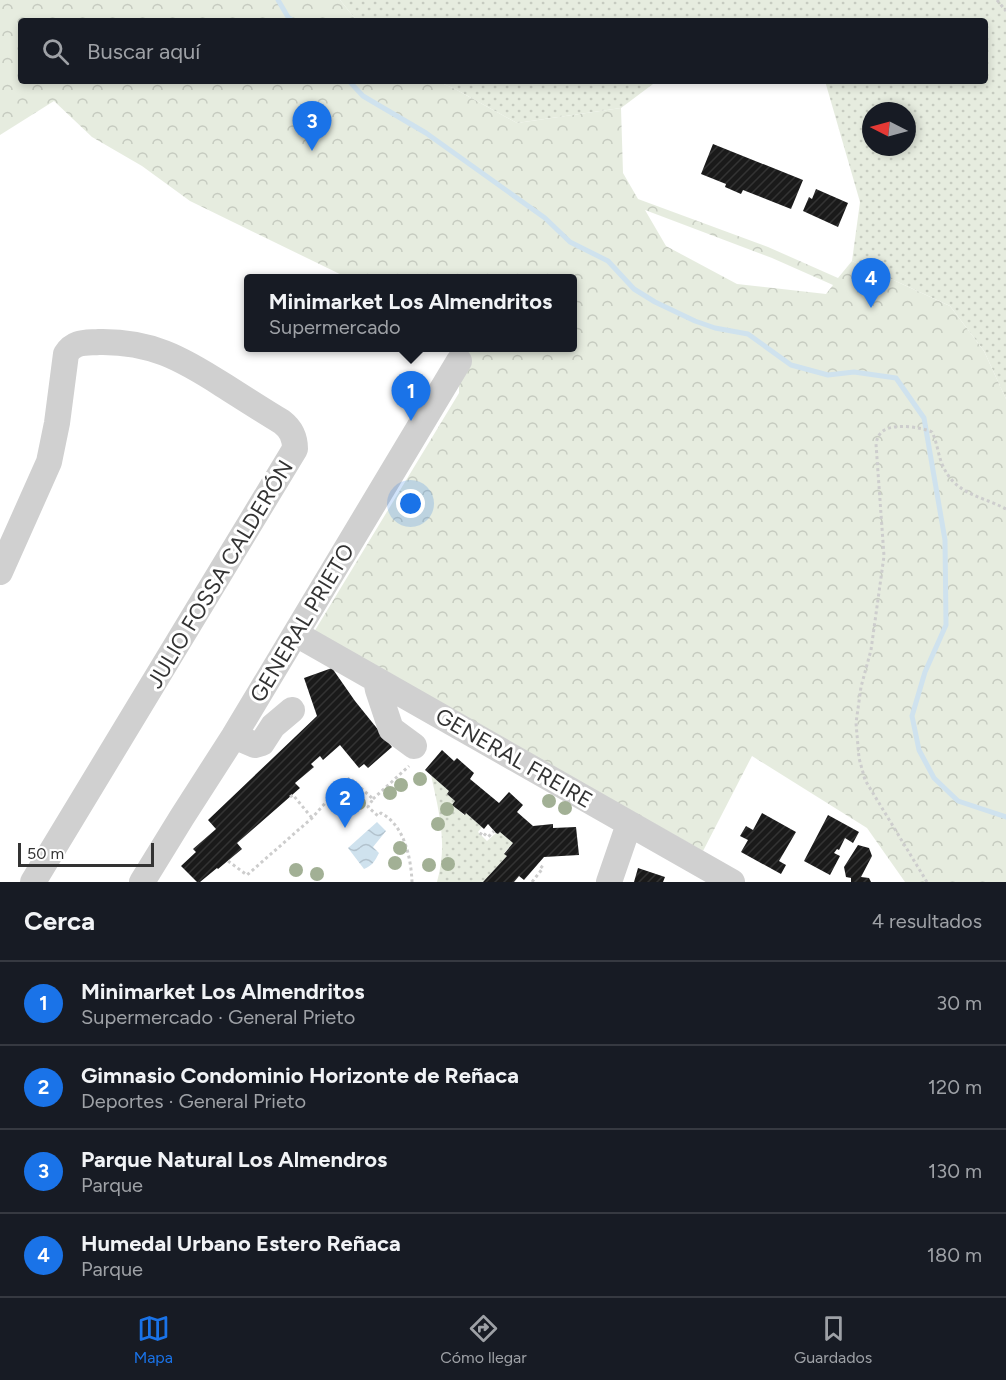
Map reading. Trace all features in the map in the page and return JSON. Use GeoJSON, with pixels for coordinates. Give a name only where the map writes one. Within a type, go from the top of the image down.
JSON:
{"type":"FeatureCollection","features":[{"type":"Feature","properties":{"kind":"street","name":"JULIO FOSSA CALDERÓN"},"geometry":{"type":"LineString","coordinates":[[0,572],[49,462],[57,423],[66,354],[74,345],[97,342],[129,343],[178,358],[282,422],[293,436],[295,449],[33,882]]}},
{"type":"Feature","properties":{"kind":"street","name":"GENERAL PRIETO"},"geometry":{"type":"LineString","coordinates":[[142,882],[234,736],[459,361]]}},
{"type":"Feature","properties":{"kind":"street","name":"GENERAL FREIRE"},"geometry":{"type":"LineString","coordinates":[[296,634],[732,882]]}},
{"type":"Feature","properties":{"kind":"street"},"geometry":{"type":"LineString","coordinates":[[376,680],[391,729],[412,755]]}},
{"type":"Feature","properties":{"kind":"street"},"geometry":{"type":"LineString","coordinates":[[234,736],[255,745],[262,743],[273,726],[292,710]]}},
{"type":"Feature","properties":{"kind":"street"},"geometry":{"type":"LineString","coordinates":[[609,882],[629,824]]}},
{"type":"Feature","properties":{"kind":"path"},"geometry":{"type":"LineString","coordinates":[[997,0],[1006,11]]}},
{"type":"Feature","properties":{"kind":"path"},"geometry":{"type":"LineString","coordinates":[[927,882],[865,780],[856,723],[861,687],[872,640],[884,556],[876,444],[878,436],[888,428],[919,427],[932,432],[941,462],[956,485],[971,495],[1006,509]]}},
{"type":"Feature","properties":{"kind":"path"},"geometry":{"type":"LineString","coordinates":[[412,755],[368,807],[378,816],[381,813],[386,816],[401,834],[412,871],[412,882]]}},
{"type":"Feature","properties":{"kind":"path"},"geometry":{"type":"LineString","coordinates":[[228,861],[247,875],[312,818],[350,778],[373,799]]}},
{"type":"Feature","properties":{"kind":"path"},"geometry":{"type":"LineString","coordinates":[[290,797],[293,795],[312,818]]}},
{"type":"Feature","properties":{"kind":"path"},"geometry":{"type":"LineString","coordinates":[[480,835],[482,832],[488,837],[494,831]]}},
{"type":"Feature","properties":{"kind":"path"},"geometry":{"type":"LineString","coordinates":[[532,882],[543,868],[538,864]]}},
{"type":"Feature","properties":{"kind":"green space"},"geometry":{"type":"Polygon","coordinates":[[[0,0],[340,0],[355,18],[18,18],[18,84],[444,84],[517,123],[621,108],[623,173],[638,199],[768,247],[838,278],[852,261],[950,306],[984,351],[1006,399],[1006,882],[905,882],[867,828],[752,756],[703,851],[314,632],[459,393],[459,361],[455,352],[577,352],[577,274],[340,274],[190,201],[142,166],[92,137],[54,101],[0,135],[0,0]],[[645,210],[666,246],[737,284],[826,294],[833,285],[772,258],[645,210]]]}},
{"type":"Feature","properties":{"kind":"green space"},"geometry":{"type":"Polygon","coordinates":[[[340,0],[1006,0],[1006,399],[984,351],[950,306],[852,261],[860,202],[826,84],[988,84],[988,18],[355,18],[340,0]]]}},
{"type":"Feature","properties":{"kind":"green space"},"geometry":{"type":"Polygon","coordinates":[[[444,84],[653,84],[621,108],[517,123],[444,84]]]}},
{"type":"Feature","properties":{"kind":"green space"},"geometry":{"type":"Polygon","coordinates":[[[431,775],[449,791],[455,801],[453,805],[482,827],[478,832],[487,841],[500,832],[513,843],[504,853],[507,856],[483,882],[437,882],[442,841],[431,775]]]}},
{"type":"Feature","properties":{"kind":"water"},"geometry":{"type":"Polygon","coordinates":[[[377,822],[386,831],[373,847],[379,853],[371,865],[364,869],[348,848],[377,822]]]}},
{"type":"Feature","properties":{"kind":"building"},"geometry":{"type":"Polygon","coordinates":[[[713,144],[803,180],[791,209],[743,190],[741,194],[725,187],[726,184],[701,174],[713,144]]]}},
{"type":"Feature","properties":{"kind":"building"},"geometry":{"type":"Polygon","coordinates":[[[816,189],[848,203],[838,227],[803,211],[809,197],[812,199],[816,189]]]}},
{"type":"Feature","properties":{"kind":"building"},"geometry":{"type":"Polygon","coordinates":[[[332,668],[392,747],[368,768],[364,764],[359,768],[340,745],[323,760],[320,756],[311,764],[314,767],[295,783],[300,788],[237,843],[242,849],[218,869],[197,882],[181,866],[196,852],[193,849],[216,829],[208,820],[317,716],[304,678],[332,668]]]}},
{"type":"Feature","properties":{"kind":"building"},"geometry":{"type":"Polygon","coordinates":[[[442,750],[454,761],[457,758],[474,773],[470,779],[499,803],[509,792],[523,805],[517,812],[533,826],[553,824],[553,828],[576,827],[579,855],[544,857],[524,880],[519,876],[514,882],[483,882],[507,856],[504,854],[513,843],[500,832],[496,833],[488,824],[484,829],[466,813],[465,815],[452,805],[455,801],[447,794],[449,791],[425,770],[442,750]]]}},
{"type":"Feature","properties":{"kind":"building"},"geometry":{"type":"Polygon","coordinates":[[[762,813],[796,832],[779,861],[786,865],[781,874],[741,852],[748,840],[740,836],[746,826],[753,830],[762,813]]]}},
{"type":"Feature","properties":{"kind":"building"},"geometry":{"type":"Polygon","coordinates":[[[828,815],[859,832],[853,843],[845,838],[839,850],[837,849],[834,853],[840,856],[830,875],[804,861],[828,815]]]}},
{"type":"Feature","properties":{"kind":"building"},"geometry":{"type":"Polygon","coordinates":[[[858,845],[869,848],[872,856],[861,877],[869,878],[871,882],[851,882],[851,878],[846,877],[844,867],[858,845]]]}},
{"type":"Feature","properties":{"kind":"building"},"geometry":{"type":"Polygon","coordinates":[[[638,868],[665,877],[663,882],[634,882],[638,868]]]}},
{"type":"Feature","properties":{"kind":"waterway"},"geometry":{"type":"LineString","coordinates":[[278,0],[289,18]]}},
{"type":"Feature","properties":{"kind":"waterway"},"geometry":{"type":"LineString","coordinates":[[352,84],[363,96],[426,133],[545,218],[570,242],[608,261],[634,289],[655,302],[715,328],[748,334],[791,365],[828,375],[854,372],[896,378],[924,418],[945,540],[946,625],[925,672],[912,716],[919,750],[934,778],[958,801],[1006,817]]}},
{"type":"Feature","properties":{"kind":"place","name":"Parque Natural Los Almendros"},"geometry":{"type":"Point","coordinates":[312,151]}},
{"type":"Feature","properties":{"kind":"place","name":"Humedal Urbano Estero Reñaca"},"geometry":{"type":"Point","coordinates":[871,308]}},
{"type":"Feature","properties":{"kind":"place","name":"Minimarket Los Almendritos"},"geometry":{"type":"Point","coordinates":[411,421]}},
{"type":"Feature","properties":{"kind":"place","name":"Gimnasio Condominio Horizonte de Reñaca"},"geometry":{"type":"Point","coordinates":[345,828]}}]}
